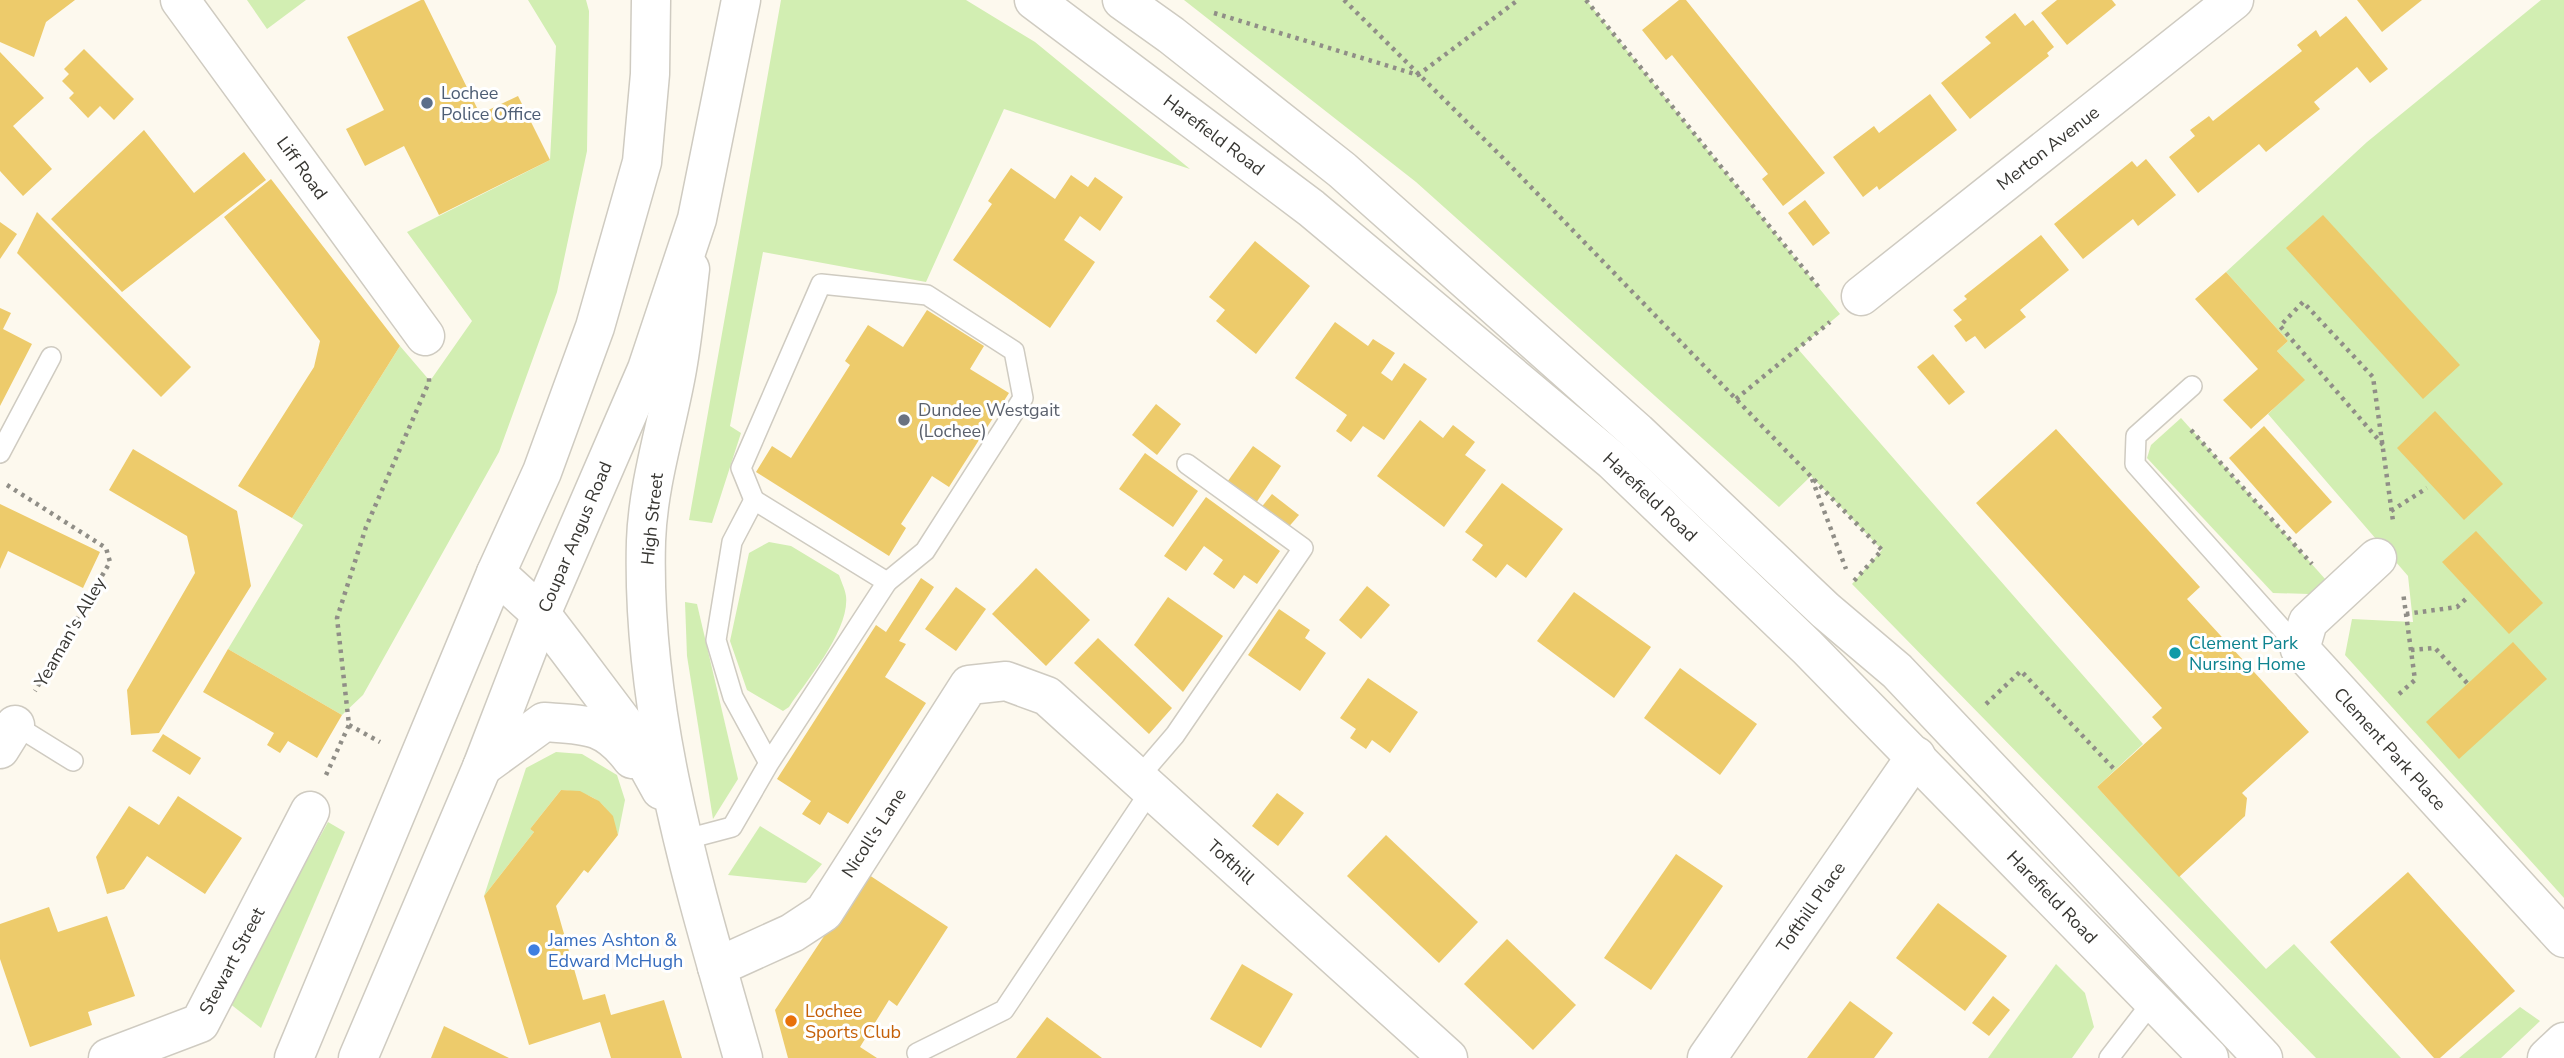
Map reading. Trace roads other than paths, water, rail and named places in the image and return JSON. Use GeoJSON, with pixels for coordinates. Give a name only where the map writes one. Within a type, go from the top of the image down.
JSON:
{"type":"FeatureCollection","features":[{"type":"Feature","properties":{"kind":"street","name":"Liff Road"},"geometry":{"type":"LineString","coordinates":[[180,0],[425,336]]}},
{"type":"Feature","properties":{"kind":"street"},"geometry":{"type":"LineString","coordinates":[[294,1058],[496,573],[542,472],[595,327],[642,163],[650,75],[651,0]]}},
{"type":"Feature","properties":{"kind":"street","name":"Coupar Angus Road"},"geometry":{"type":"LineString","coordinates":[[358,1058],[482,767],[541,614],[647,369],[697,219],[741,0]]}},
{"type":"Feature","properties":{"kind":"street","name":"Harefield Road"},"geometry":{"type":"LineString","coordinates":[[1034,0],[1311,208],[1613,461],[1916,756],[2209,1058]]}},
{"type":"Feature","properties":{"kind":"street"},"geometry":{"type":"LineString","coordinates":[[1122,0],[1342,170],[1637,432],[1825,610],[1897,671],[2263,1058]]}},
{"type":"Feature","properties":{"kind":"street","name":"Merton Avenue"},"geometry":{"type":"LineString","coordinates":[[1851,305],[2209,7]]}},
{"type":"Feature","properties":{"kind":"street","name":"High Street"},"geometry":{"type":"LineString","coordinates":[[697,219],[677,367],[652,491],[646,538],[651,666],[680,830],[743,1058]]}},
{"type":"Feature","properties":{"kind":"street"},"geometry":{"type":"LineString","coordinates":[[2300,649],[2308,622],[2338,594],[2389,569]]}},
{"type":"Feature","properties":{"kind":"street","name":"High Street"},"geometry":{"type":"LineString","coordinates":[[496,573],[541,614],[625,725],[680,830]]}},
{"type":"Feature","properties":{"kind":"street","name":"Clement Park Place"},"geometry":{"type":"LineString","coordinates":[[2300,649],[2564,938]]}},
{"type":"Feature","properties":{"kind":"street","name":"Tofthill"},"geometry":{"type":"LineString","coordinates":[[1006,681],[1047,696],[1448,1058]]}},
{"type":"Feature","properties":{"kind":"street","name":"Nicoll's Lane"},"geometry":{"type":"LineString","coordinates":[[718,967],[793,933],[824,912],[969,685],[1006,681]]}},
{"type":"Feature","properties":{"kind":"street","name":"High Street"},"geometry":{"type":"LineString","coordinates":[[482,767],[544,722],[592,726],[619,742],[680,830]]}},
{"type":"Feature","properties":{"kind":"street","name":"Tofthill Place"},"geometry":{"type":"LineString","coordinates":[[1707,1058],[1916,756]]}},
{"type":"Feature","properties":{"kind":"street","name":"Stewart Street"},"geometry":{"type":"LineString","coordinates":[[108,1058],[200,1023],[310,811]]}},
{"type":"Feature","properties":{"kind":"street"},"geometry":{"type":"LineString","coordinates":[[2547,1058],[2564,1042]]}},
{"type":"Feature","properties":{"kind":"lane"},"geometry":{"type":"LineString","coordinates":[[680,830],[732,827],[769,763],[887,582],[925,551],[1023,398],[1014,351],[927,295],[821,284],[741,468],[754,500],[887,582]]}},
{"type":"Feature","properties":{"kind":"lane"},"geometry":{"type":"LineString","coordinates":[[0,453],[51,357]]}},
{"type":"Feature","properties":{"kind":"lane"},"geometry":{"type":"LineString","coordinates":[[2192,386],[2136,436],[2135,464],[2300,649]]}},
{"type":"Feature","properties":{"kind":"lane"},"geometry":{"type":"LineString","coordinates":[[917,1054],[1004,1010],[1175,735],[1303,548],[1187,464]]}},
{"type":"Feature","properties":{"kind":"lane"},"geometry":{"type":"LineString","coordinates":[[754,500],[732,542],[716,640],[733,697],[769,763]]}},
{"type":"Feature","properties":{"kind":"lane"},"geometry":{"type":"LineString","coordinates":[[7,737],[73,761]]}},
{"type":"Feature","properties":{"kind":"lane"},"geometry":{"type":"LineString","coordinates":[[2109,1058],[2153,1001]]}},
{"type":"Feature","properties":{"kind":"place","name":"Lochee Police Office"},"geometry":{"type":"Point","coordinates":[427,103]}},
{"type":"Feature","properties":{"kind":"place","name":"Dundee Westgait (Lochee)"},"geometry":{"type":"Point","coordinates":[904,420]}},
{"type":"Feature","properties":{"kind":"place","name":"Clement Park Nursing Home"},"geometry":{"type":"Point","coordinates":[2175,653]}},
{"type":"Feature","properties":{"kind":"place","name":"James Ashton & Edward McHugh"},"geometry":{"type":"Point","coordinates":[534,950]}},
{"type":"Feature","properties":{"kind":"place","name":"Lochee Sports Club"},"geometry":{"type":"Point","coordinates":[791,1021]}}]}
